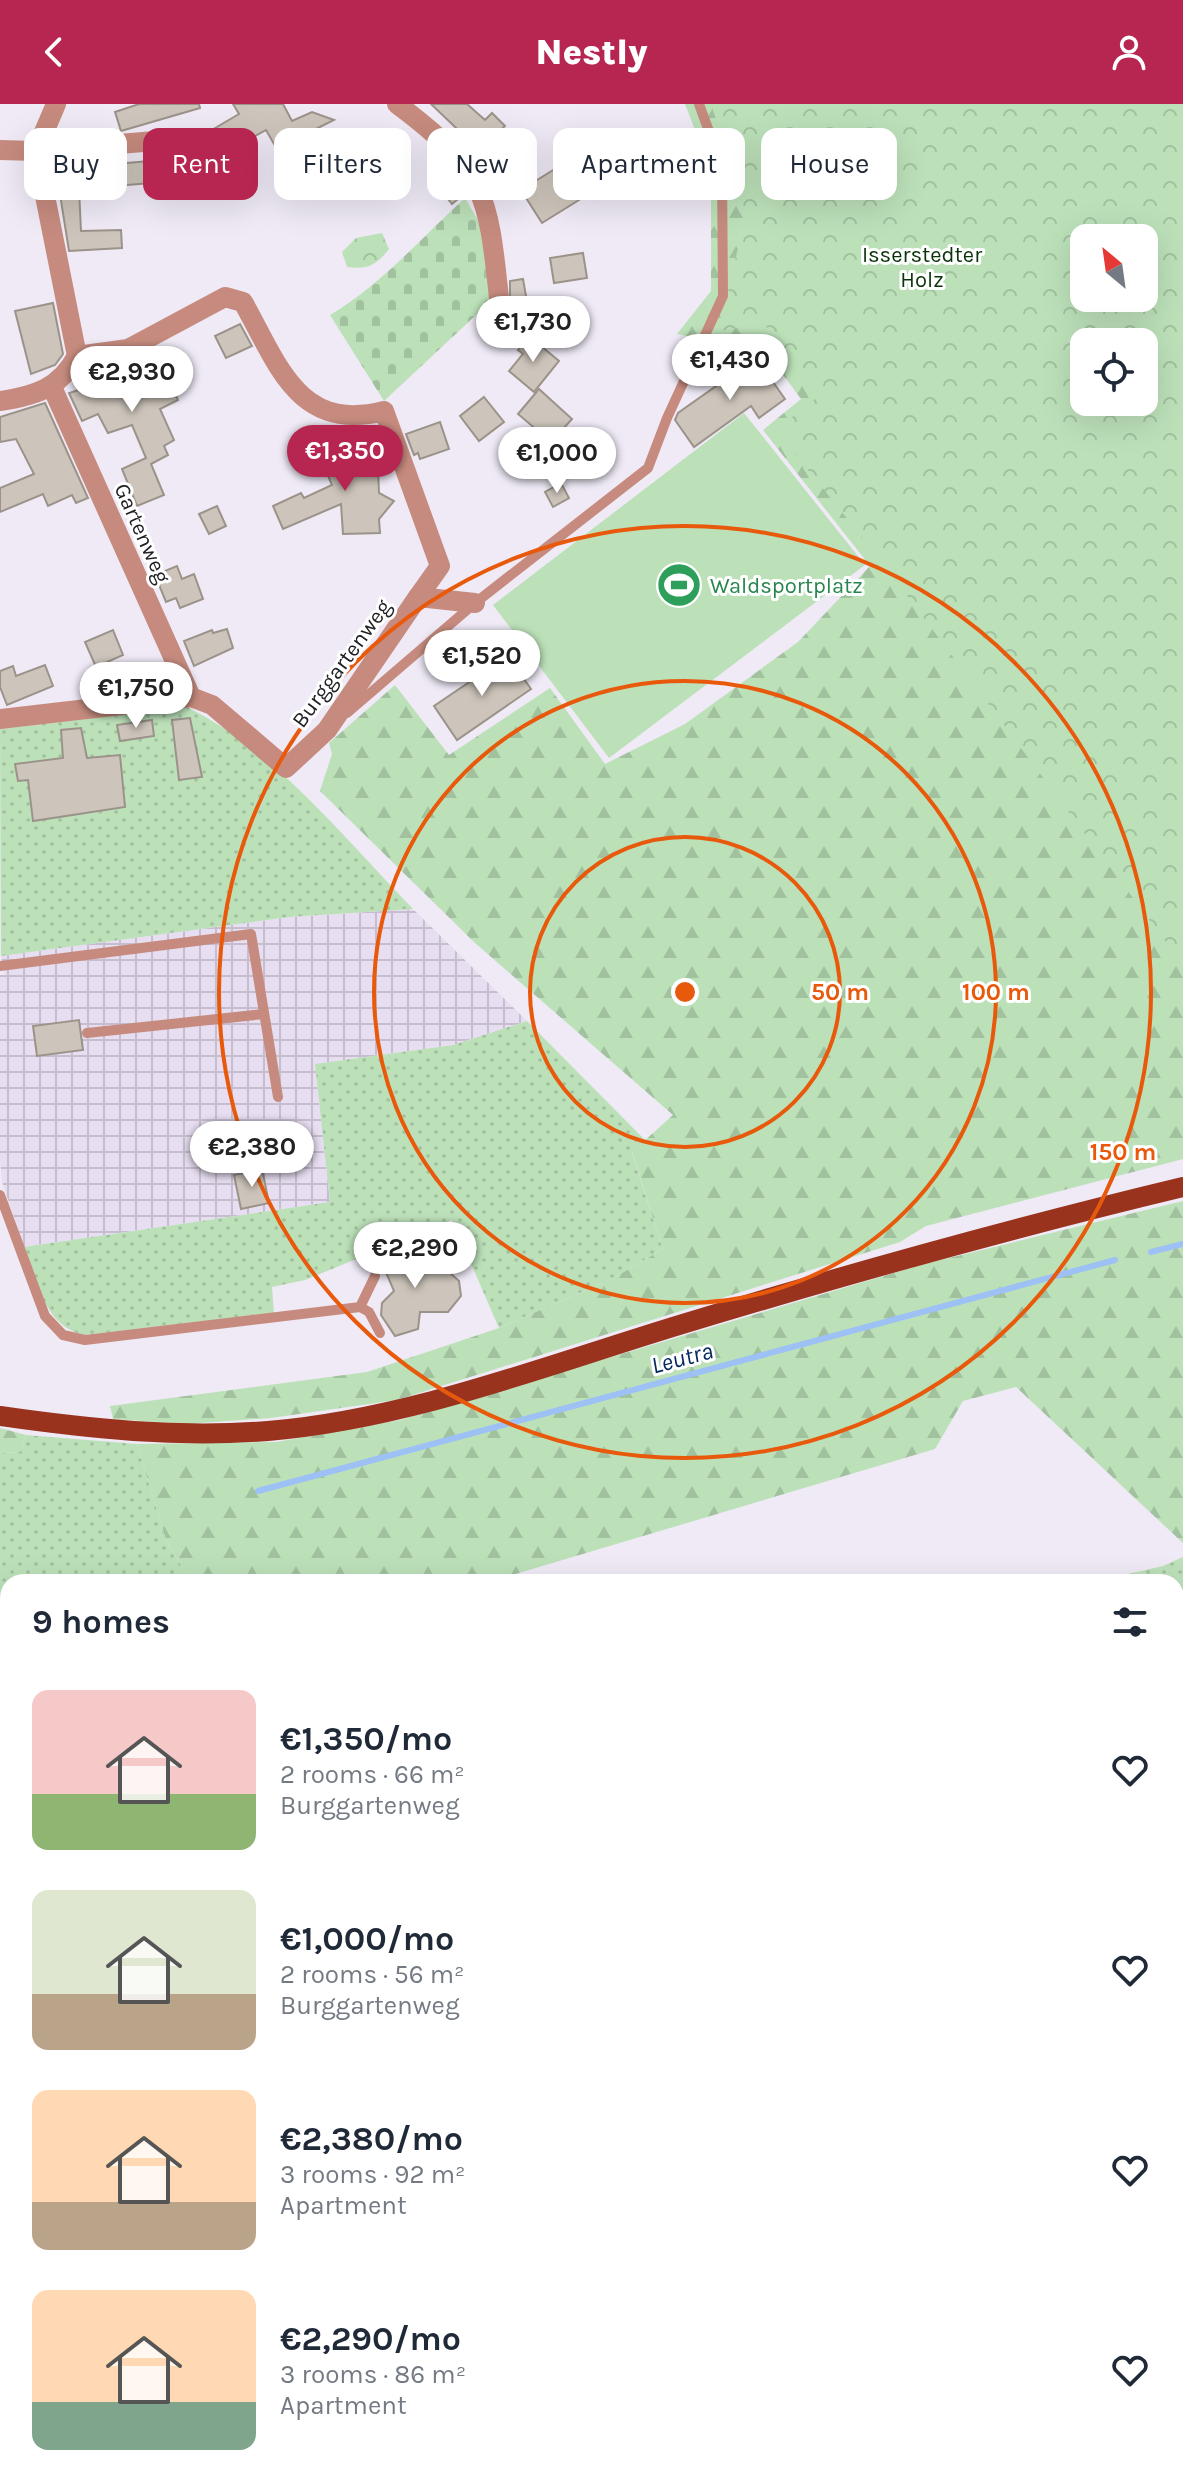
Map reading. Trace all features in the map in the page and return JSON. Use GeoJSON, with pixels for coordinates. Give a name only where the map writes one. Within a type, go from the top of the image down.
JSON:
{"type":"FeatureCollection","features":[{"type":"Feature","properties":{"kind":"main road"},"geometry":{"type":"LineString","coordinates":[[0,1416],[106,1431],[187,1435],[271,1431],[398,1411],[1002,1230],[1183,1187]]}},
{"type":"Feature","properties":{"kind":"street"},"geometry":{"type":"LineString","coordinates":[[46,128],[56,104]]}},
{"type":"Feature","properties":{"kind":"street"},"geometry":{"type":"LineString","coordinates":[[397,104],[461,156],[488,207],[499,298]]}},
{"type":"Feature","properties":{"kind":"street"},"geometry":{"type":"LineString","coordinates":[[0,150],[24,151]]}},
{"type":"Feature","properties":{"kind":"street"},"geometry":{"type":"LineString","coordinates":[[0,401],[24,398],[52,387],[67,375],[77,356],[46,200]]}},
{"type":"Feature","properties":{"kind":"street","name":"Burggartenweg"},"geometry":{"type":"LineString","coordinates":[[77,356],[128,349],[225,297],[243,302],[286,380],[309,405],[336,415],[363,416],[384,411],[440,566],[327,730],[286,768],[212,705],[191,697]]}},
{"type":"Feature","properties":{"kind":"street","name":"Gartenweg"},"geometry":{"type":"LineString","coordinates":[[52,387],[191,697]]}},
{"type":"Feature","properties":{"kind":"street"},"geometry":{"type":"LineString","coordinates":[[418,597],[475,603]]}},
{"type":"Feature","properties":{"kind":"street"},"geometry":{"type":"LineString","coordinates":[[0,719],[191,697]]}},
{"type":"Feature","properties":{"kind":"lane"},"geometry":{"type":"LineString","coordinates":[[327,730],[475,603],[648,468],[667,418],[723,296],[722,167],[699,104]]}},
{"type":"Feature","properties":{"kind":"lane"},"geometry":{"type":"LineString","coordinates":[[0,966],[251,934],[278,1097]]}},
{"type":"Feature","properties":{"kind":"lane"},"geometry":{"type":"LineString","coordinates":[[87,1033],[264,1014]]}},
{"type":"Feature","properties":{"kind":"lane"},"geometry":{"type":"LineString","coordinates":[[0,1195],[2,1208],[45,1316],[63,1335],[85,1340],[360,1307],[369,1312],[380,1333]]}},
{"type":"Feature","properties":{"kind":"lane"},"geometry":{"type":"LineString","coordinates":[[360,1307],[375,1276]]}},
{"type":"Feature","properties":{"kind":"shaded area"},"geometry":{"type":"Polygon","coordinates":[[[413,909],[527,1021],[453,1045],[315,1064],[330,1202],[24,1247],[2,1182],[0,1161],[0,975],[5,975],[1,956],[289,917],[413,909]]]}},
{"type":"Feature","properties":{"kind":"green space"},"geometry":{"type":"Polygon","coordinates":[[[685,104],[1183,104],[1183,1159],[926,1226],[900,1242],[397,1400],[271,1418],[187,1424],[113,1419],[110,1406],[367,1372],[499,1328],[612,1279],[663,1249],[632,1152],[673,1115],[475,943],[320,791],[332,754],[329,743],[395,685],[449,755],[550,688],[605,764],[685,724],[798,642],[870,566],[763,430],[801,399],[756,338],[713,367],[696,338],[677,334],[711,291],[711,200],[745,200],[745,128],[694,128],[685,104]]]}},
{"type":"Feature","properties":{"kind":"green space","name":"Isserstedter Holz"},"geometry":{"type":"Polygon","coordinates":[[[711,104],[1183,104],[1183,965],[882,562],[776,430],[816,398],[764,323],[719,331],[746,213],[742,200],[745,200],[745,128],[719,128],[711,104]]]}},
{"type":"Feature","properties":{"kind":"green space"},"geometry":{"type":"Polygon","coordinates":[[[466,200],[482,227],[490,302],[384,401],[330,315],[384,275],[466,200]]]}},
{"type":"Feature","properties":{"kind":"green space"},"geometry":{"type":"Polygon","coordinates":[[[382,233],[389,249],[380,259],[366,267],[347,267],[342,252],[356,238],[382,233]]]}},
{"type":"Feature","properties":{"kind":"green space","name":"Waldsportplatz"},"geometry":{"type":"Polygon","coordinates":[[[744,413],[865,565],[609,758],[493,605],[744,413]]]}},
{"type":"Feature","properties":{"kind":"green space"},"geometry":{"type":"Polygon","coordinates":[[[187,707],[219,725],[279,772],[335,825],[413,909],[289,917],[1,956],[0,729],[187,707]]]}},
{"type":"Feature","properties":{"kind":"green space"},"geometry":{"type":"Polygon","coordinates":[[[527,1021],[645,1140],[632,1153],[663,1249],[612,1279],[499,1328],[452,1220],[305,1280],[272,1287],[274,1313],[84,1335],[70,1330],[51,1312],[38,1287],[24,1247],[330,1202],[315,1064],[453,1045],[527,1021]]]}},
{"type":"Feature","properties":{"kind":"green space"},"geometry":{"type":"Polygon","coordinates":[[[1183,1201],[1183,1543],[1016,1387],[963,1401],[935,1449],[516,1574],[186,1574],[166,1540],[137,1444],[276,1442],[400,1420],[924,1264],[1183,1201]]]}},
{"type":"Feature","properties":{"kind":"green space"},"geometry":{"type":"Polygon","coordinates":[[[0,1428],[26,1435],[20,1452],[0,1453],[0,1428]]]}},
{"type":"Feature","properties":{"kind":"green space"},"geometry":{"type":"Polygon","coordinates":[[[26,1435],[137,1444],[166,1540],[186,1574],[0,1574],[0,1453],[20,1452],[26,1435]]]}},
{"type":"Feature","properties":{"kind":"green space"},"geometry":{"type":"Polygon","coordinates":[[[1183,1557],[1183,1574],[1128,1574],[1163,1566],[1183,1557]]]}},
{"type":"Feature","properties":{"kind":"building"},"geometry":{"type":"Polygon","coordinates":[[[139,104],[199,104],[200,108],[127,129],[120,128],[115,112],[139,104]]]}},
{"type":"Feature","properties":{"kind":"building"},"geometry":{"type":"Polygon","coordinates":[[[233,104],[283,104],[292,121],[312,112],[334,120],[318,128],[274,128],[274,144],[266,130],[258,134],[258,128],[215,128],[239,114],[233,104]]]}},
{"type":"Feature","properties":{"kind":"building"},"geometry":{"type":"Polygon","coordinates":[[[431,104],[467,104],[485,120],[492,113],[505,126],[503,128],[456,128],[431,104]]]}},
{"type":"Feature","properties":{"kind":"building"},"geometry":{"type":"Polygon","coordinates":[[[143,162],[143,184],[127,185],[127,163],[143,162]]]}},
{"type":"Feature","properties":{"kind":"building"},"geometry":{"type":"Polygon","coordinates":[[[553,170],[553,200],[579,200],[542,223],[527,200],[537,200],[537,180],[553,170]]]}},
{"type":"Feature","properties":{"kind":"building"},"geometry":{"type":"Polygon","coordinates":[[[61,200],[80,200],[81,231],[121,230],[122,248],[69,251],[61,200]]]}},
{"type":"Feature","properties":{"kind":"building"},"geometry":{"type":"Polygon","coordinates":[[[583,253],[587,278],[554,283],[550,258],[583,253]]]}},
{"type":"Feature","properties":{"kind":"building"},"geometry":{"type":"Polygon","coordinates":[[[523,279],[527,302],[510,305],[510,281],[523,279]]]}},
{"type":"Feature","properties":{"kind":"building"},"geometry":{"type":"Polygon","coordinates":[[[53,303],[63,354],[55,365],[31,374],[15,311],[53,303]]]}},
{"type":"Feature","properties":{"kind":"building"},"geometry":{"type":"Polygon","coordinates":[[[240,324],[252,346],[226,358],[215,336],[240,324]]]}},
{"type":"Feature","properties":{"kind":"building"},"geometry":{"type":"Polygon","coordinates":[[[529,336],[559,361],[534,392],[509,371],[523,354],[518,350],[529,336]]]}},
{"type":"Feature","properties":{"kind":"building"},"geometry":{"type":"Polygon","coordinates":[[[156,354],[178,400],[160,409],[174,440],[164,446],[168,455],[151,464],[164,495],[137,506],[122,469],[146,458],[132,425],[108,433],[98,414],[82,421],[69,393],[85,388],[82,373],[85,368],[110,365],[111,369],[122,366],[123,369],[156,354]]]}},
{"type":"Feature","properties":{"kind":"building"},"geometry":{"type":"Polygon","coordinates":[[[756,358],[785,399],[759,418],[751,406],[694,447],[675,420],[678,413],[756,358]]]}},
{"type":"Feature","properties":{"kind":"building"},"geometry":{"type":"Polygon","coordinates":[[[539,389],[572,419],[562,430],[568,436],[558,448],[518,414],[539,389]]]}},
{"type":"Feature","properties":{"kind":"building"},"geometry":{"type":"Polygon","coordinates":[[[484,397],[504,422],[479,441],[460,416],[484,397]]]}},
{"type":"Feature","properties":{"kind":"building"},"geometry":{"type":"Polygon","coordinates":[[[45,403],[88,498],[76,503],[72,495],[48,506],[43,494],[0,512],[0,488],[34,474],[16,439],[0,442],[0,417],[45,403]]]}},
{"type":"Feature","properties":{"kind":"building"},"geometry":{"type":"Polygon","coordinates":[[[440,422],[449,449],[420,459],[418,453],[414,455],[406,434],[440,422]]]}},
{"type":"Feature","properties":{"kind":"building"},"geometry":{"type":"Polygon","coordinates":[[[381,441],[389,464],[378,469],[379,493],[394,501],[379,519],[380,533],[343,534],[341,504],[283,529],[273,506],[301,493],[304,498],[332,485],[323,464],[381,441]]]}},
{"type":"Feature","properties":{"kind":"building"},"geometry":{"type":"Polygon","coordinates":[[[561,483],[569,498],[553,507],[545,492],[561,483]]]}},
{"type":"Feature","properties":{"kind":"building"},"geometry":{"type":"Polygon","coordinates":[[[217,506],[226,526],[209,534],[199,514],[217,506]]]}},
{"type":"Feature","properties":{"kind":"building"},"geometry":{"type":"Polygon","coordinates":[[[177,566],[182,579],[194,574],[203,599],[180,608],[176,598],[166,602],[155,575],[177,566]]]}},
{"type":"Feature","properties":{"kind":"building"},"geometry":{"type":"Polygon","coordinates":[[[227,629],[233,648],[194,666],[184,641],[212,630],[213,633],[227,629]]]}},
{"type":"Feature","properties":{"kind":"building"},"geometry":{"type":"Polygon","coordinates":[[[113,630],[123,655],[96,667],[85,642],[113,630]]]}},
{"type":"Feature","properties":{"kind":"building"},"geometry":{"type":"Polygon","coordinates":[[[508,656],[531,689],[457,740],[434,706],[508,656]]]}},
{"type":"Feature","properties":{"kind":"building"},"geometry":{"type":"Polygon","coordinates":[[[45,665],[53,686],[7,705],[0,687],[0,671],[13,666],[16,676],[45,665]]]}},
{"type":"Feature","properties":{"kind":"building"},"geometry":{"type":"Polygon","coordinates":[[[190,718],[202,777],[179,780],[172,720],[190,718]]]}},
{"type":"Feature","properties":{"kind":"building"},"geometry":{"type":"Polygon","coordinates":[[[152,720],[154,736],[120,741],[117,725],[152,720]]]}},
{"type":"Feature","properties":{"kind":"building"},"geometry":{"type":"Polygon","coordinates":[[[81,728],[87,758],[120,755],[125,807],[33,821],[28,780],[18,781],[15,764],[63,758],[61,730],[81,728]]]}},
{"type":"Feature","properties":{"kind":"building"},"geometry":{"type":"Polygon","coordinates":[[[79,1020],[83,1050],[37,1056],[33,1026],[79,1020]]]}},
{"type":"Feature","properties":{"kind":"building"},"geometry":{"type":"Polygon","coordinates":[[[262,1169],[269,1203],[241,1209],[234,1175],[262,1169]]]}},
{"type":"Feature","properties":{"kind":"building"},"geometry":{"type":"Polygon","coordinates":[[[410,1242],[423,1271],[448,1271],[459,1281],[461,1296],[448,1312],[420,1312],[418,1329],[395,1336],[381,1315],[382,1303],[394,1291],[379,1256],[410,1242]]]}},
{"type":"Feature","properties":{"kind":"waterway","name":"Leutra"},"geometry":{"type":"LineString","coordinates":[[1151,1252],[1183,1244]]}},
{"type":"Feature","properties":{"kind":"waterway","name":"Leutra"},"geometry":{"type":"LineString","coordinates":[[258,1491],[1115,1260]]}},
{"type":"Feature","properties":{"kind":"place","name":"Waldsportplatz"},"geometry":{"type":"Point","coordinates":[679,585]}}]}
